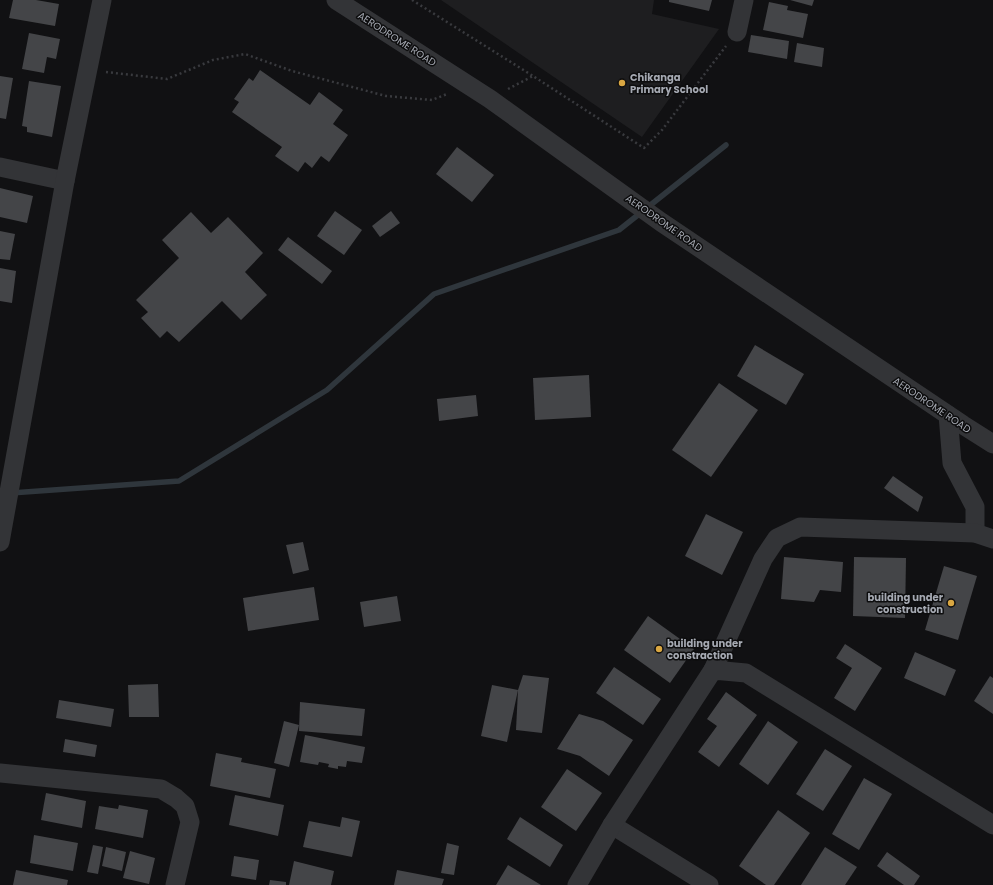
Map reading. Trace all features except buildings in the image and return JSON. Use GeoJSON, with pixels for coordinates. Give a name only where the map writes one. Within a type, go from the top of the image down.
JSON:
{"type":"FeatureCollection","features":[{"type":"Feature","properties":{"kind":"street"},"geometry":{"type":"LineString","coordinates":[[0,542],[65,181],[102,0]]}},
{"type":"Feature","properties":{"kind":"street","name":"AERODROME ROAD"},"geometry":{"type":"LineString","coordinates":[[336,0],[490,99],[602,178],[661,222],[993,444]]}},
{"type":"Feature","properties":{"kind":"street"},"geometry":{"type":"LineString","coordinates":[[737,32],[744,0]]}},
{"type":"Feature","properties":{"kind":"street"},"geometry":{"type":"LineString","coordinates":[[0,167],[65,181]]}},
{"type":"Feature","properties":{"kind":"street"},"geometry":{"type":"LineString","coordinates":[[948,415],[952,463],[976,507],[975,533]]}},
{"type":"Feature","properties":{"kind":"street"},"geometry":{"type":"LineString","coordinates":[[577,885],[612,825],[713,670],[763,559],[777,538],[800,527],[975,533],[993,539]]}},
{"type":"Feature","properties":{"kind":"street"},"geometry":{"type":"LineString","coordinates":[[713,670],[746,673],[993,825]]}},
{"type":"Feature","properties":{"kind":"street"},"geometry":{"type":"LineString","coordinates":[[0,773],[161,789],[176,798],[184,806],[190,822],[175,885]]}},
{"type":"Feature","properties":{"kind":"street"},"geometry":{"type":"LineString","coordinates":[[612,825],[709,885]]}},
{"type":"Feature","properties":{"kind":"path"},"geometry":{"type":"LineString","coordinates":[[412,0],[644,148],[662,130],[737,32]]}},
{"type":"Feature","properties":{"kind":"path"},"geometry":{"type":"LineString","coordinates":[[88,70],[167,79],[213,60],[245,54],[292,70],[386,96],[432,100],[470,86]]}},
{"type":"Feature","properties":{"kind":"path"},"geometry":{"type":"LineString","coordinates":[[490,99],[533,76]]}},
{"type":"Feature","properties":{"kind":"shaded area","name":"Chikanga Primary School"},"geometry":{"type":"Polygon","coordinates":[[[441,0],[654,0],[652,14],[719,29],[642,137],[441,0]]]}},
{"type":"Feature","properties":{"kind":"waterway"},"geometry":{"type":"LineString","coordinates":[[11,493],[179,481],[327,390],[434,294],[619,230],[726,145]]}},
{"type":"Feature","properties":{"kind":"place","name":"Chikanga Primary School"},"geometry":{"type":"Point","coordinates":[622,83]}},
{"type":"Feature","properties":{"kind":"place","name":"building under construction"},"geometry":{"type":"Point","coordinates":[951,603]}},
{"type":"Feature","properties":{"kind":"place","name":"building under constraction"},"geometry":{"type":"Point","coordinates":[659,649]}}]}
